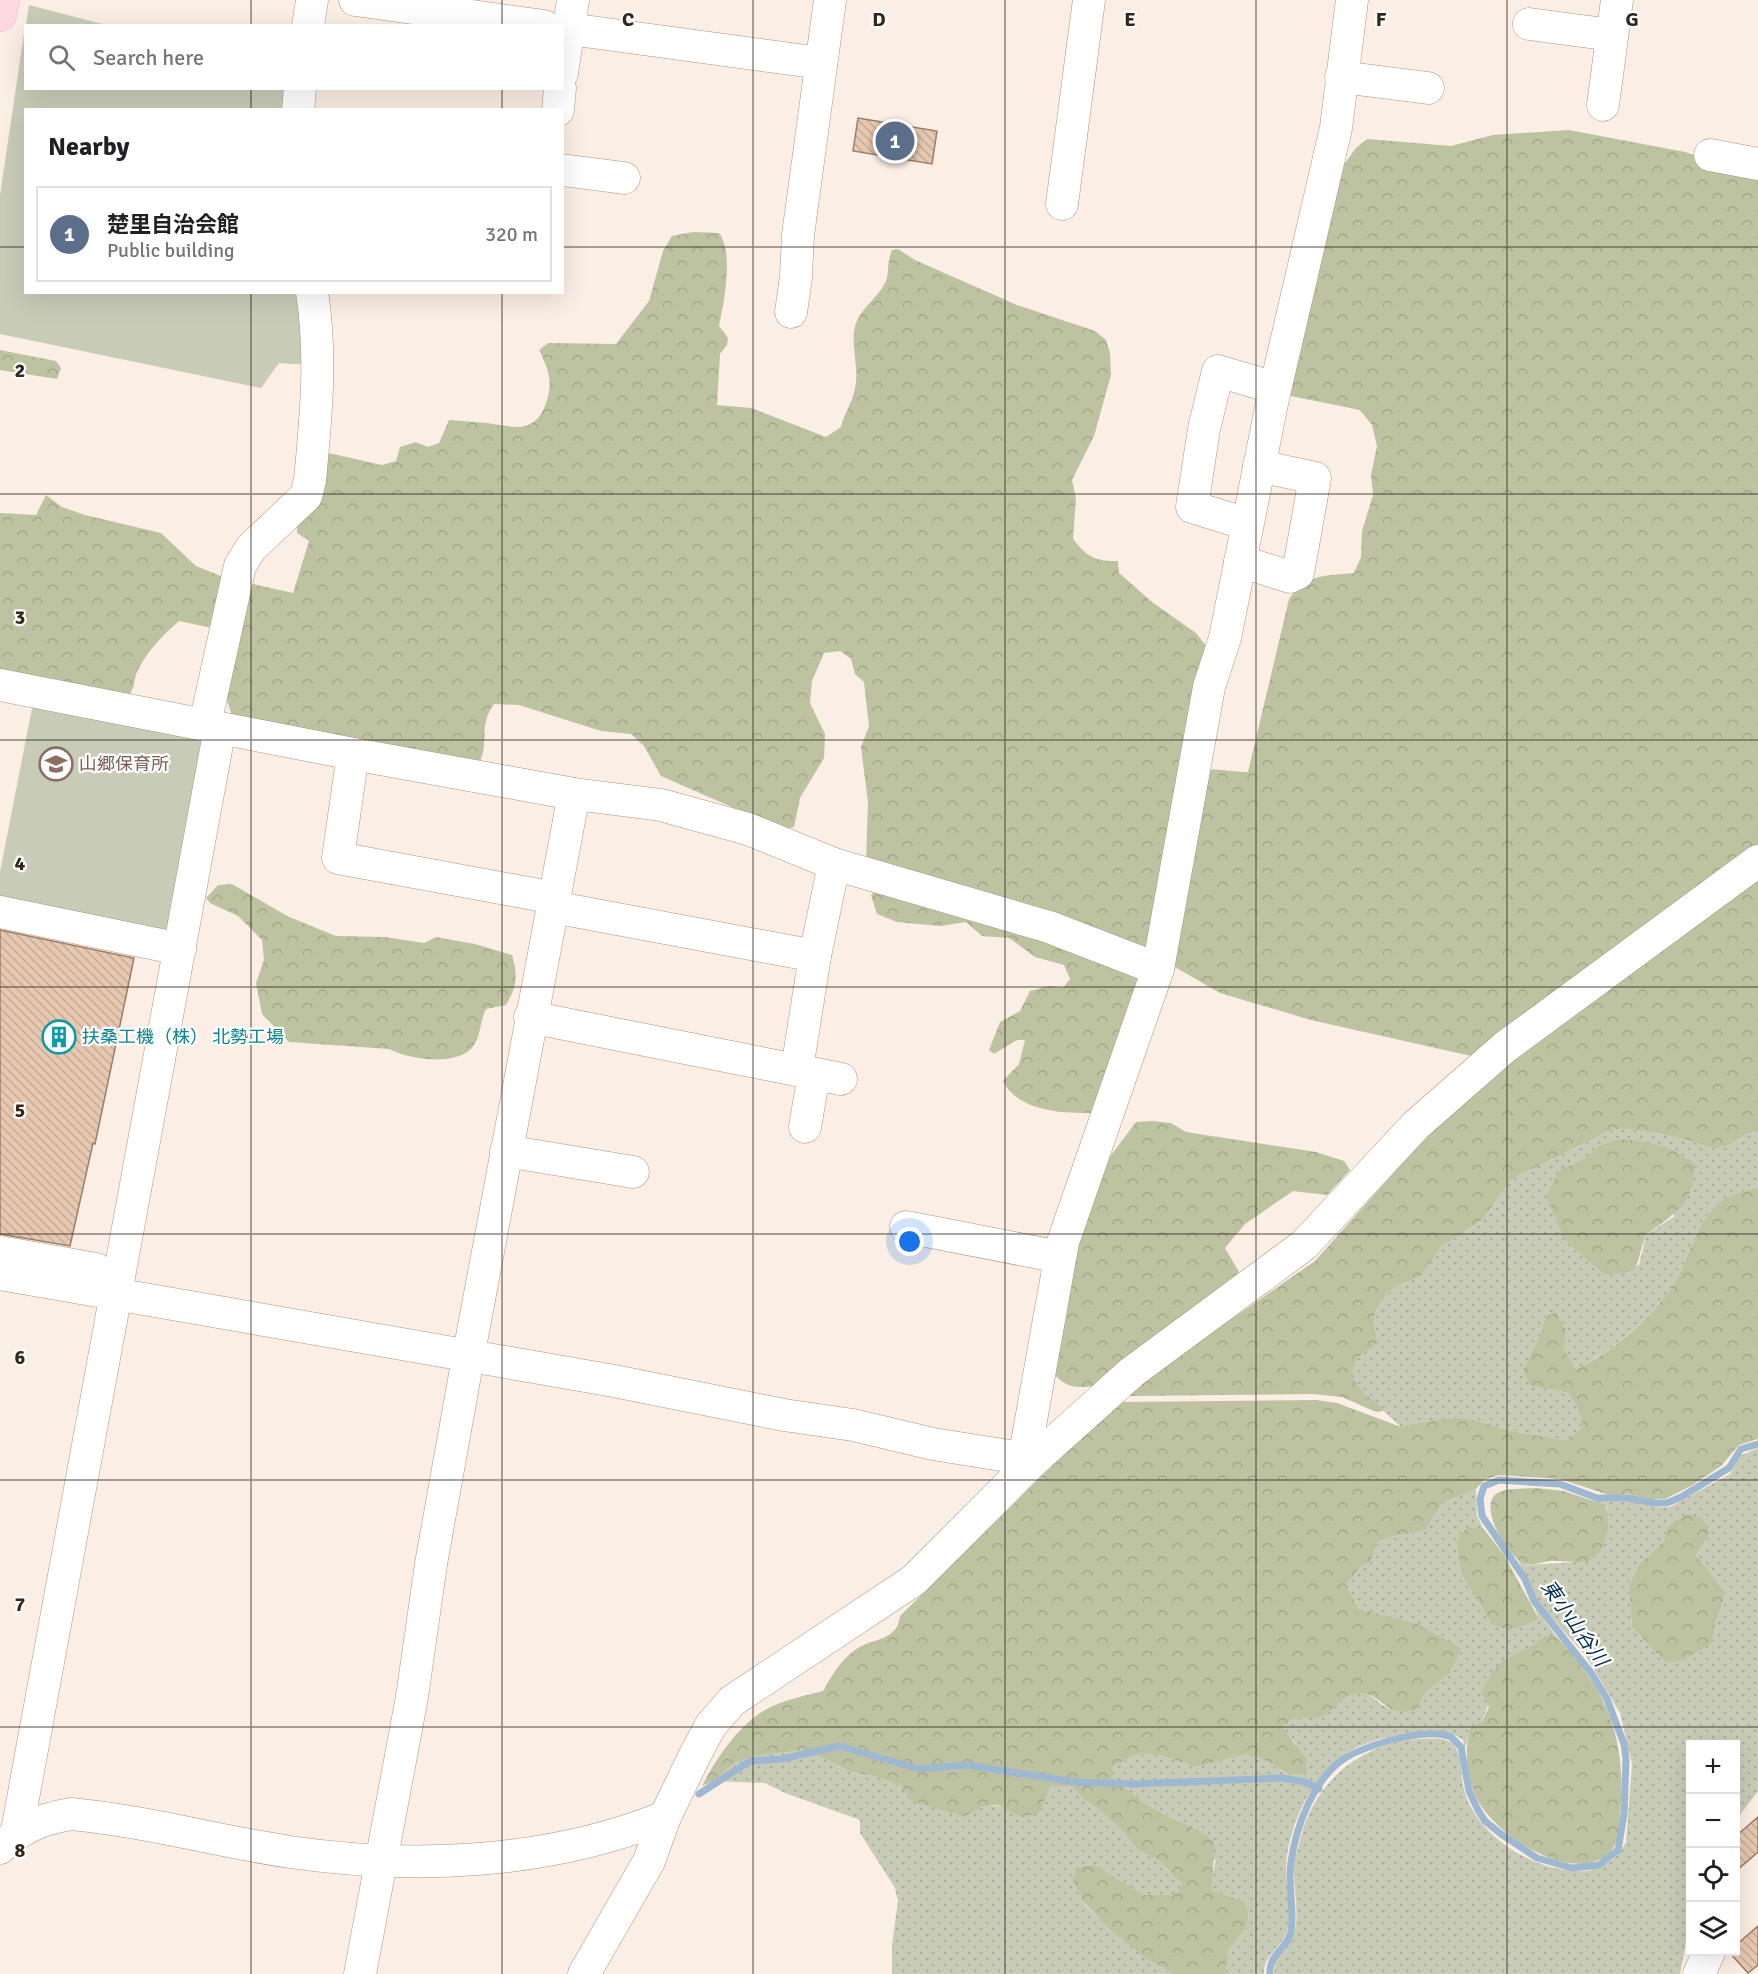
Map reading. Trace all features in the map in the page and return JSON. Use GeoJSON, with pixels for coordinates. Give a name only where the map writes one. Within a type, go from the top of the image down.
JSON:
{"type":"FeatureCollection","features":[{"type":"Feature","properties":{"kind":"main road"},"geometry":{"type":"LineString","coordinates":[[0,15],[2,0]]}},
{"type":"Feature","properties":{"kind":"street"},"geometry":{"type":"LineString","coordinates":[[308,24],[312,0]]}},
{"type":"Feature","properties":{"kind":"street"},"geometry":{"type":"LineString","coordinates":[[355,0],[562,21],[821,63]]}},
{"type":"Feature","properties":{"kind":"street"},"geometry":{"type":"LineString","coordinates":[[790,312],[830,0]]}},
{"type":"Feature","properties":{"kind":"street"},"geometry":{"type":"LineString","coordinates":[[1062,204],[1089,0]]}},
{"type":"Feature","properties":{"kind":"street"},"geometry":{"type":"LineString","coordinates":[[1029,1460],[1063,1242],[1158,969],[1209,687],[1225,638],[1275,388],[1335,128],[1352,0]]}},
{"type":"Feature","properties":{"kind":"street"},"geometry":{"type":"LineString","coordinates":[[1603,105],[1617,0]]}},
{"type":"Feature","properties":{"kind":"street"},"geometry":{"type":"LineString","coordinates":[[1529,24],[1612,35]]}},
{"type":"Feature","properties":{"kind":"street"},"geometry":{"type":"LineString","coordinates":[[1341,77],[1428,88]]}},
{"type":"Feature","properties":{"kind":"street"},"geometry":{"type":"LineString","coordinates":[[298,108],[300,90]]}},
{"type":"Feature","properties":{"kind":"street"},"geometry":{"type":"LineString","coordinates":[[558,108],[560,90]]}},
{"type":"Feature","properties":{"kind":"street"},"geometry":{"type":"LineString","coordinates":[[1710,155],[1758,164]]}},
{"type":"Feature","properties":{"kind":"street"},"geometry":{"type":"LineString","coordinates":[[564,170],[624,178]]}},
{"type":"Feature","properties":{"kind":"street"},"geometry":{"type":"LineString","coordinates":[[9,1840],[180,949],[213,726],[240,566],[251,548],[306,496],[310,480],[318,386],[318,336],[312,294]]}},
{"type":"Feature","properties":{"kind":"street"},"geometry":{"type":"LineString","coordinates":[[1247,524],[1192,507],[1204,429],[1218,371],[1275,388]]}},
{"type":"Feature","properties":{"kind":"street"},"geometry":{"type":"LineString","coordinates":[[1240,561],[1290,577],[1298,573],[1316,478],[1259,466]]}},
{"type":"Feature","properties":{"kind":"street"},"geometry":{"type":"LineString","coordinates":[[0,685],[353,754],[574,794],[661,805],[748,829],[834,864],[1049,927],[1158,969]]}},
{"type":"Feature","properties":{"kind":"street"},"geometry":{"type":"LineString","coordinates":[[353,754],[338,858],[815,956]]}},
{"type":"Feature","properties":{"kind":"street"},"geometry":{"type":"LineString","coordinates":[[360,1974],[412,1696],[431,1564],[468,1358],[530,1017],[574,794]]}},
{"type":"Feature","properties":{"kind":"street"},"geometry":{"type":"LineString","coordinates":[[584,1974],[649,1861],[665,1818],[711,1725],[732,1701],[914,1580],[1029,1460],[1132,1372],[1304,1245],[1416,1125],[1505,1047],[1758,861]]}},
{"type":"Feature","properties":{"kind":"street"},"geometry":{"type":"LineString","coordinates":[[805,1127],[818,1074],[815,956],[834,864]]}},
{"type":"Feature","properties":{"kind":"street"},"geometry":{"type":"LineString","coordinates":[[0,912],[180,949]]}},
{"type":"Feature","properties":{"kind":"street"},"geometry":{"type":"LineString","coordinates":[[530,1017],[818,1074]]}},
{"type":"Feature","properties":{"kind":"street"},"geometry":{"type":"LineString","coordinates":[[506,1150],[633,1172]]}},
{"type":"Feature","properties":{"kind":"street"},"geometry":{"type":"LineString","coordinates":[[906,1227],[1060,1257]]}},
{"type":"Feature","properties":{"kind":"street"},"geometry":{"type":"LineString","coordinates":[[0,1252],[96,1269]]}},
{"type":"Feature","properties":{"kind":"street"},"geometry":{"type":"LineString","coordinates":[[0,1274],[468,1358],[614,1381],[784,1415],[853,1425],[933,1444],[1029,1460]]}},
{"type":"Feature","properties":{"kind":"street"},"geometry":{"type":"LineString","coordinates":[[9,1840],[50,1817],[71,1814],[290,1852],[381,1863],[428,1863],[513,1854],[621,1835],[665,1818]]}},
{"type":"Feature","properties":{"kind":"street"},"geometry":{"type":"LineString","coordinates":[[1699,1974],[1707,1956]]}},
{"type":"Feature","properties":{"kind":"green space"},"geometry":{"type":"Polygon","coordinates":[[[29,5],[102,24],[26,24],[29,5]]]}},
{"type":"Feature","properties":{"kind":"green space"},"geometry":{"type":"Polygon","coordinates":[[[24,34],[24,90],[291,90],[288,108],[24,108],[24,294],[302,294],[310,365],[279,363],[261,388],[0,334],[0,195],[24,34]]]}},
{"type":"Feature","properties":{"kind":"green space"},"geometry":{"type":"Polygon","coordinates":[[[1569,130],[1685,152],[1725,165],[1758,171],[1758,849],[1471,1056],[1311,1020],[1220,993],[1168,963],[1204,771],[1248,772],[1289,599],[1310,580],[1354,573],[1361,557],[1362,531],[1373,495],[1371,475],[1377,446],[1372,425],[1360,410],[1286,395],[1334,178],[1356,148],[1367,139],[1451,146],[1493,135],[1569,130]]]}},
{"type":"Feature","properties":{"kind":"green space"},"geometry":{"type":"Polygon","coordinates":[[[693,232],[719,233],[726,252],[726,278],[719,326],[728,338],[727,345],[720,354],[717,405],[751,408],[826,437],[841,427],[854,393],[856,323],[886,281],[892,250],[898,249],[915,260],[1017,305],[1095,331],[1106,340],[1110,353],[1111,375],[1094,436],[1072,480],[1076,498],[1073,539],[1092,557],[1118,561],[1119,573],[1152,602],[1196,633],[1207,647],[1154,956],[866,863],[868,802],[861,747],[869,726],[864,682],[855,674],[851,659],[840,651],[824,653],[812,681],[810,703],[825,734],[824,758],[800,798],[794,827],[784,830],[661,776],[644,746],[631,734],[601,731],[519,705],[494,704],[486,720],[484,750],[478,766],[234,721],[225,695],[249,583],[293,593],[309,541],[297,533],[297,523],[320,451],[382,465],[396,461],[400,447],[416,442],[428,447],[439,443],[449,420],[515,427],[530,424],[541,413],[549,389],[547,370],[539,350],[548,343],[616,344],[649,301],[663,251],[672,236],[693,232]]]}},
{"type":"Feature","properties":{"kind":"green space"},"geometry":{"type":"Polygon","coordinates":[[[0,350],[56,361],[61,368],[57,379],[0,370],[0,350]]]}},
{"type":"Feature","properties":{"kind":"green space"},"geometry":{"type":"Polygon","coordinates":[[[46,495],[62,507],[85,515],[161,533],[196,566],[221,576],[225,592],[212,628],[179,621],[145,657],[127,698],[0,672],[0,513],[36,515],[46,495]]]}},
{"type":"Feature","properties":{"kind":"green space"},"geometry":{"type":"Polygon","coordinates":[[[33,703],[203,734],[210,744],[172,940],[0,903],[0,872],[33,703]]]}},
{"type":"Feature","properties":{"kind":"green space"},"geometry":{"type":"Polygon","coordinates":[[[1758,881],[1758,1132],[1727,1146],[1715,1148],[1660,1134],[1613,1129],[1512,1179],[1482,1220],[1441,1247],[1421,1276],[1394,1288],[1377,1308],[1374,1318],[1377,1344],[1358,1358],[1353,1373],[1358,1387],[1382,1407],[1383,1411],[1376,1412],[1342,1397],[1313,1394],[1130,1396],[1128,1392],[1131,1389],[1315,1261],[1430,1132],[1491,1074],[1758,881]]]}},
{"type":"Feature","properties":{"kind":"green space"},"geometry":{"type":"Polygon","coordinates":[[[232,884],[289,917],[336,936],[385,937],[424,943],[436,937],[475,944],[512,955],[516,975],[514,987],[506,1005],[486,1009],[474,1045],[467,1052],[446,1059],[409,1056],[389,1049],[289,1042],[262,1014],[256,983],[264,960],[262,940],[238,916],[210,903],[206,898],[218,885],[232,884]]]}},
{"type":"Feature","properties":{"kind":"green space"},"geometry":{"type":"Polygon","coordinates":[[[881,886],[1143,973],[1097,1113],[1044,1109],[1020,1100],[1010,1092],[1003,1081],[1019,1064],[1025,1040],[1017,1040],[994,1054],[989,1050],[1000,1022],[1020,1011],[1030,991],[1049,986],[1063,988],[1070,979],[1064,965],[1035,957],[1009,938],[982,936],[966,922],[940,926],[897,922],[877,914],[871,895],[881,886]]]}},
{"type":"Feature","properties":{"kind":"green space"},"geometry":{"type":"Polygon","coordinates":[[[1136,1122],[1171,1123],[1186,1132],[1316,1152],[1344,1161],[1350,1170],[1327,1195],[1293,1191],[1245,1224],[1225,1248],[1239,1272],[1100,1385],[1070,1386],[1055,1375],[1075,1245],[1103,1166],[1136,1122]]]}},
{"type":"Feature","properties":{"kind":"green space"},"geometry":{"type":"Polygon","coordinates":[[[1613,1129],[1660,1134],[1715,1148],[1727,1146],[1758,1132],[1758,1188],[1727,1197],[1709,1213],[1669,1291],[1633,1330],[1604,1353],[1576,1369],[1563,1350],[1566,1330],[1556,1313],[1545,1317],[1541,1333],[1523,1370],[1551,1389],[1568,1393],[1577,1407],[1583,1427],[1566,1440],[1511,1431],[1469,1418],[1401,1427],[1357,1387],[1353,1377],[1353,1367],[1359,1356],[1377,1344],[1374,1318],[1377,1308],[1394,1288],[1421,1276],[1441,1247],[1482,1220],[1512,1179],[1613,1129]],[[1597,1147],[1585,1158],[1560,1170],[1565,1241],[1603,1274],[1639,1265],[1646,1235],[1675,1216],[1597,1147]]]}},
{"type":"Feature","properties":{"kind":"green space"},"geometry":{"type":"Polygon","coordinates":[[[1619,1139],[1650,1143],[1676,1152],[1694,1164],[1694,1177],[1687,1198],[1681,1206],[1666,1221],[1646,1235],[1635,1267],[1626,1273],[1603,1274],[1565,1241],[1546,1196],[1560,1170],[1585,1158],[1597,1147],[1619,1139]]]}},
{"type":"Feature","properties":{"kind":"green space"},"geometry":{"type":"Polygon","coordinates":[[[1758,1188],[1758,1439],[1739,1445],[1721,1466],[1691,1486],[1665,1499],[1650,1499],[1628,1494],[1612,1496],[1560,1479],[1499,1475],[1484,1480],[1476,1489],[1442,1503],[1426,1530],[1389,1537],[1378,1542],[1371,1561],[1359,1569],[1346,1585],[1359,1609],[1417,1624],[1461,1648],[1449,1674],[1426,1692],[1417,1709],[1397,1711],[1373,1696],[1357,1694],[1342,1700],[1327,1714],[1319,1717],[1294,1718],[1282,1727],[1306,1758],[1306,1773],[1289,1775],[1269,1762],[1249,1754],[1196,1767],[1159,1755],[1137,1754],[1113,1767],[1112,1778],[1147,1805],[1206,1835],[1214,1842],[1213,1891],[1244,1901],[1249,1915],[1246,1927],[1228,1950],[1226,1974],[1172,1974],[1140,1954],[1104,1924],[1085,1903],[1073,1880],[1078,1868],[1095,1865],[1143,1895],[1177,1894],[1182,1884],[1159,1861],[1138,1850],[1122,1831],[1102,1812],[1082,1798],[1072,1786],[1051,1786],[1039,1813],[1022,1817],[997,1805],[984,1806],[964,1817],[912,1801],[901,1786],[874,1776],[851,1772],[806,1750],[756,1756],[734,1763],[714,1781],[702,1786],[729,1744],[755,1717],[779,1704],[823,1691],[850,1654],[862,1646],[889,1635],[898,1624],[900,1616],[1117,1402],[1316,1400],[1337,1403],[1401,1427],[1443,1419],[1469,1418],[1511,1431],[1566,1440],[1583,1427],[1577,1407],[1568,1393],[1530,1385],[1523,1370],[1541,1333],[1545,1317],[1556,1312],[1566,1330],[1564,1350],[1576,1369],[1590,1362],[1619,1343],[1659,1304],[1683,1267],[1702,1223],[1717,1204],[1731,1195],[1758,1188]]]}},
{"type":"Feature","properties":{"kind":"green space"},"geometry":{"type":"Polygon","coordinates":[[[1758,1448],[1758,1791],[1740,1815],[1740,1740],[1686,1740],[1686,1943],[1680,1974],[1274,1974],[1275,1959],[1292,1939],[1295,1928],[1294,1864],[1308,1817],[1319,1796],[1351,1763],[1371,1751],[1393,1743],[1417,1739],[1442,1739],[1452,1743],[1458,1753],[1463,1788],[1472,1809],[1496,1838],[1529,1859],[1565,1870],[1583,1871],[1603,1866],[1618,1854],[1626,1842],[1632,1764],[1620,1713],[1586,1656],[1539,1604],[1517,1558],[1526,1565],[1578,1562],[1606,1538],[1607,1507],[1590,1500],[1627,1501],[1670,1507],[1730,1474],[1740,1456],[1758,1448]],[[1668,1526],[1663,1542],[1639,1564],[1629,1583],[1632,1627],[1666,1663],[1713,1643],[1715,1625],[1726,1593],[1696,1556],[1710,1533],[1668,1526]]]}},
{"type":"Feature","properties":{"kind":"green space"},"geometry":{"type":"Polygon","coordinates":[[[1536,1488],[1564,1491],[1605,1505],[1608,1529],[1603,1545],[1594,1558],[1582,1562],[1550,1561],[1529,1565],[1523,1563],[1510,1551],[1497,1531],[1491,1501],[1496,1494],[1504,1490],[1536,1488]]]}},
{"type":"Feature","properties":{"kind":"green space"},"geometry":{"type":"Polygon","coordinates":[[[1476,1489],[1477,1516],[1483,1528],[1466,1528],[1456,1541],[1461,1574],[1492,1624],[1503,1629],[1528,1625],[1539,1619],[1535,1608],[1556,1636],[1545,1636],[1536,1645],[1503,1662],[1482,1722],[1470,1727],[1465,1749],[1463,1740],[1455,1736],[1438,1731],[1420,1731],[1360,1746],[1330,1766],[1311,1791],[1291,1836],[1286,1867],[1289,1924],[1285,1937],[1266,1962],[1264,1974],[1226,1974],[1228,1950],[1242,1933],[1248,1921],[1249,1915],[1244,1901],[1213,1891],[1211,1877],[1216,1861],[1179,1821],[1147,1805],[1111,1778],[1113,1767],[1137,1754],[1159,1755],[1196,1767],[1249,1754],[1269,1762],[1288,1775],[1296,1744],[1281,1727],[1294,1718],[1316,1717],[1340,1701],[1356,1694],[1366,1694],[1392,1709],[1417,1709],[1426,1692],[1449,1674],[1359,1609],[1346,1585],[1359,1569],[1371,1561],[1378,1542],[1389,1537],[1426,1530],[1442,1503],[1476,1489]]]}},
{"type":"Feature","properties":{"kind":"green space"},"geometry":{"type":"Polygon","coordinates":[[[1688,1514],[1703,1519],[1710,1533],[1696,1556],[1726,1593],[1715,1625],[1713,1643],[1683,1660],[1666,1663],[1632,1627],[1629,1584],[1639,1564],[1663,1542],[1668,1526],[1688,1514]]]}},
{"type":"Feature","properties":{"kind":"green space"},"geometry":{"type":"Polygon","coordinates":[[[1466,1528],[1483,1528],[1504,1555],[1539,1619],[1528,1625],[1510,1629],[1503,1629],[1492,1624],[1461,1574],[1456,1541],[1466,1528]]]}},
{"type":"Feature","properties":{"kind":"green space"},"geometry":{"type":"Polygon","coordinates":[[[1545,1636],[1556,1636],[1589,1676],[1601,1696],[1617,1739],[1621,1787],[1617,1839],[1612,1850],[1603,1858],[1586,1863],[1567,1863],[1547,1857],[1509,1835],[1481,1805],[1473,1790],[1469,1774],[1467,1751],[1470,1727],[1482,1722],[1489,1707],[1481,1692],[1493,1671],[1500,1664],[1545,1636]]]}},
{"type":"Feature","properties":{"kind":"green space"},"geometry":{"type":"Polygon","coordinates":[[[806,1750],[851,1772],[874,1776],[901,1786],[941,1809],[964,1817],[986,1806],[999,1807],[1021,1814],[1038,1813],[1051,1786],[1072,1786],[1082,1798],[1102,1812],[1122,1831],[1138,1850],[1159,1861],[1182,1884],[1177,1894],[1142,1895],[1119,1882],[1085,1904],[1126,1942],[1172,1974],[892,1974],[892,1945],[898,1901],[895,1888],[860,1833],[860,1820],[785,1793],[765,1783],[714,1781],[734,1763],[756,1756],[806,1750]]]}},
{"type":"Feature","properties":{"kind":"building"},"geometry":{"type":"Polygon","coordinates":[[[858,118],[937,131],[932,164],[853,151],[858,118]]]}},
{"type":"Feature","properties":{"kind":"building","name":"扶桑工機（株） 北勢工場"},"geometry":{"type":"Polygon","coordinates":[[[0,930],[134,958],[95,1144],[93,1143],[70,1246],[0,1234],[0,930]]]}},
{"type":"Feature","properties":{"kind":"building"},"geometry":{"type":"Polygon","coordinates":[[[1758,1817],[1758,1852],[1740,1868],[1740,1848],[1740,1833],[1758,1817]]]}},
{"type":"Feature","properties":{"kind":"building"},"geometry":{"type":"Polygon","coordinates":[[[1758,1926],[1758,1965],[1748,1973],[1733,1956],[1740,1956],[1740,1942],[1758,1926]]]}},
{"type":"Feature","properties":{"kind":"waterway","name":"東小山谷川"},"geometry":{"type":"LineString","coordinates":[[1270,1974],[1272,1961],[1291,1931],[1291,1862],[1297,1833],[1308,1804],[1324,1778],[1334,1767],[1345,1758],[1366,1748],[1395,1739],[1420,1735],[1436,1734],[1451,1737],[1461,1747],[1469,1791],[1478,1810],[1485,1821],[1501,1834],[1537,1858],[1572,1868],[1599,1865],[1618,1850],[1624,1814],[1626,1759],[1624,1744],[1607,1699],[1592,1674],[1534,1601],[1525,1579],[1482,1516],[1480,1499],[1484,1486],[1499,1480],[1560,1484],[1597,1498],[1628,1498],[1667,1503],[1729,1468],[1741,1449],[1758,1444]]}},
{"type":"Feature","properties":{"kind":"waterway"},"geometry":{"type":"LineString","coordinates":[[699,1794],[750,1761],[782,1759],[839,1746],[919,1769],[966,1765],[1075,1782],[1134,1784],[1283,1778],[1305,1782],[1319,1789]]}},
{"type":"Feature","properties":{"kind":"place","name":"楚里自治会館"},"geometry":{"type":"Point","coordinates":[895,141]}},
{"type":"Feature","properties":{"kind":"place","name":"山郷保育所"},"geometry":{"type":"Point","coordinates":[56,764]}},
{"type":"Feature","properties":{"kind":"place","name":"扶桑工機（株） 北勢工場"},"geometry":{"type":"Point","coordinates":[59,1037]}}]}
